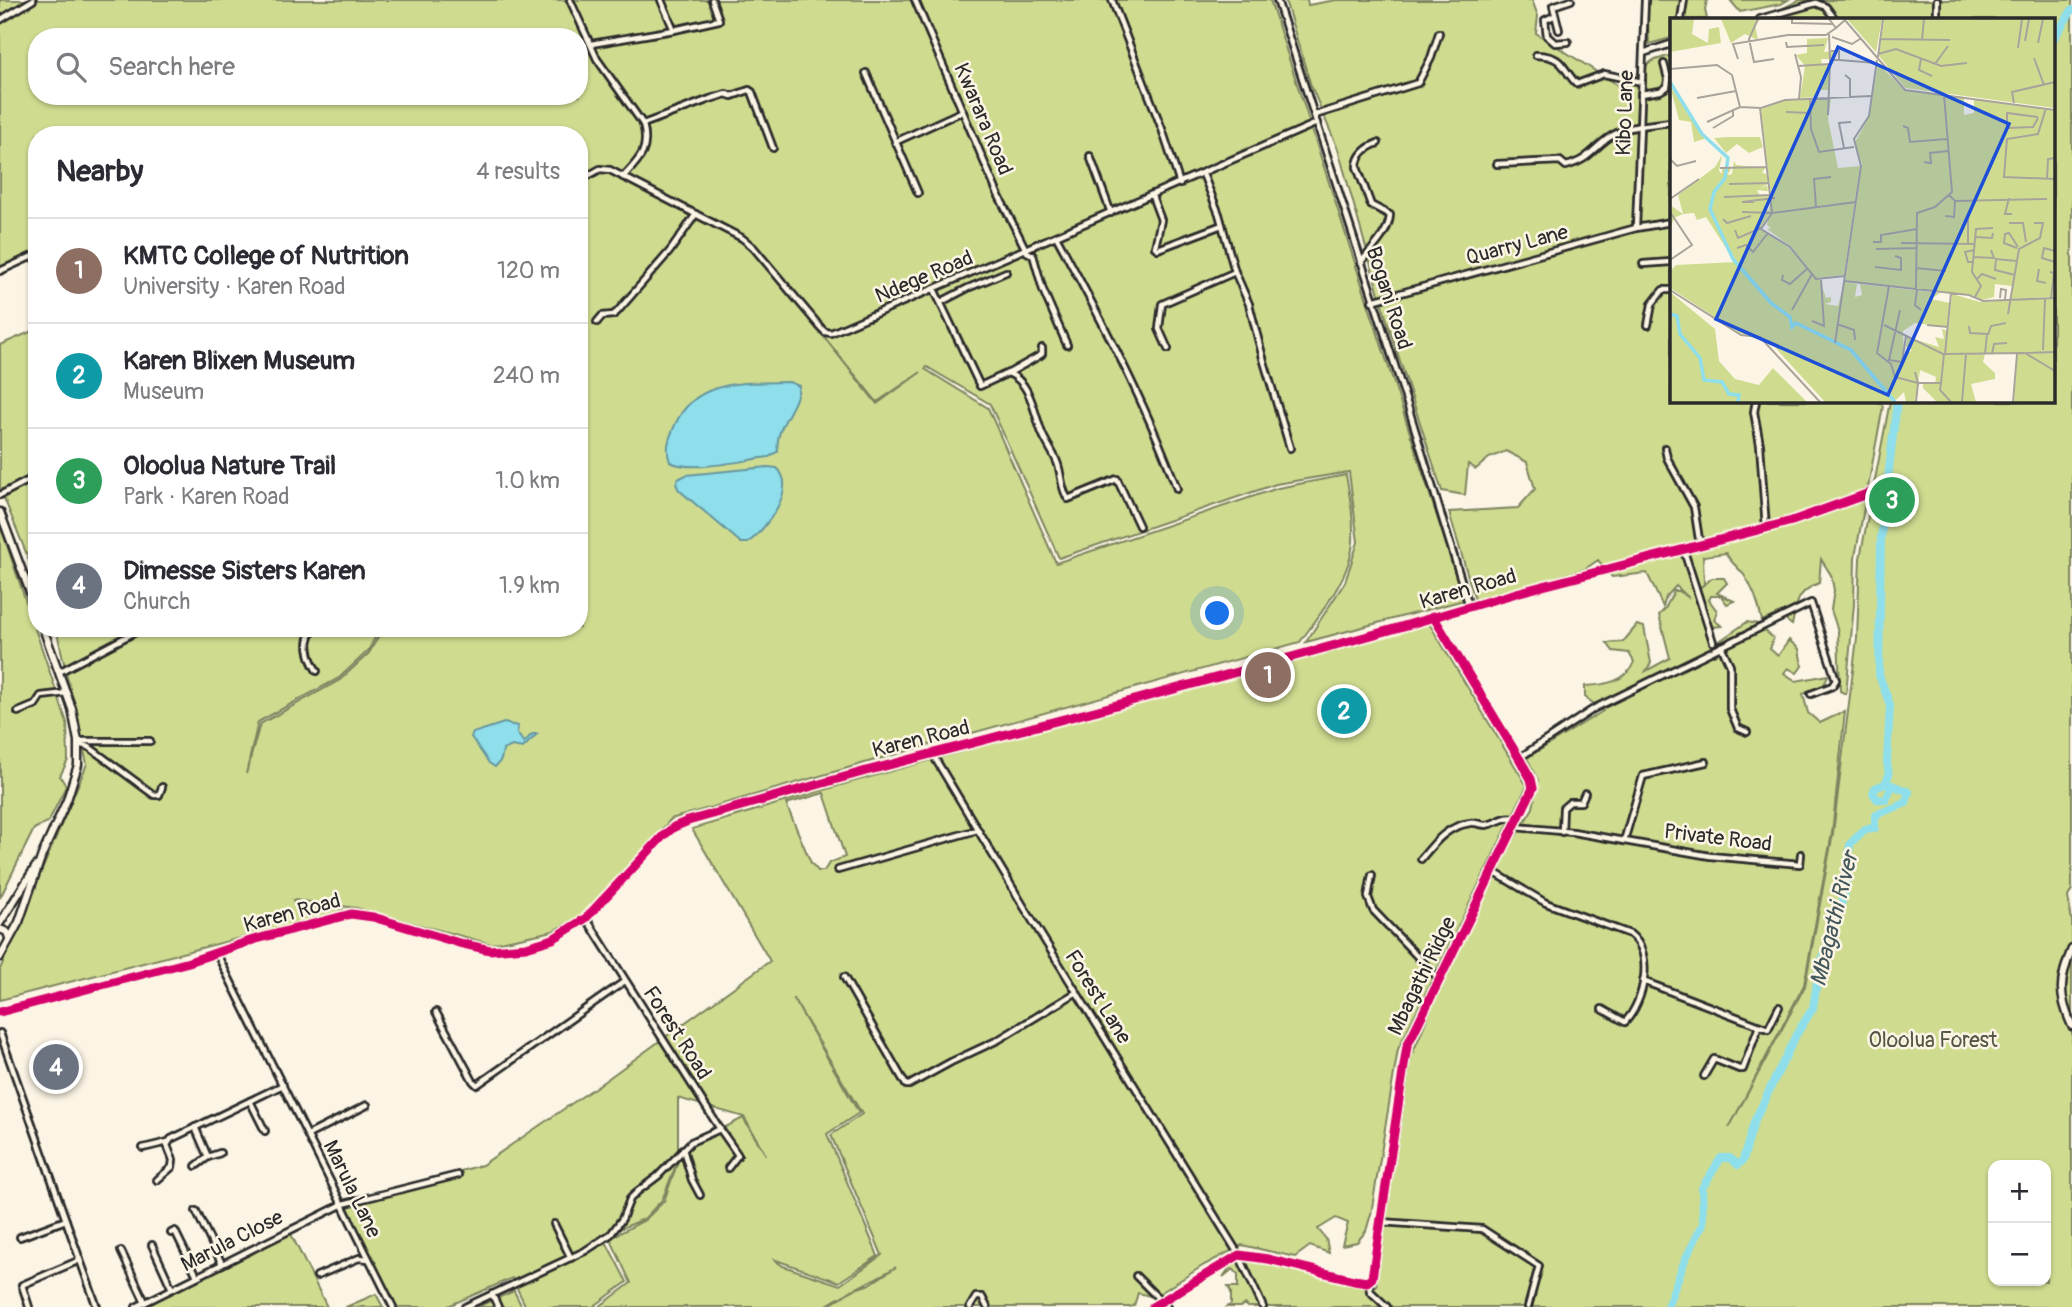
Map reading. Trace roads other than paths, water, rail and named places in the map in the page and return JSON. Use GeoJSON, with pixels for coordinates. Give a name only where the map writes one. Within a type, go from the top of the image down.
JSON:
{"type":"FeatureCollection","features":[{"type":"Feature","properties":{"kind":"main road"},"geometry":{"type":"LineString","coordinates":[[0,512],[28,587]]}},
{"type":"Feature","properties":{"kind":"main road"},"geometry":{"type":"LineString","coordinates":[[0,957],[19,922],[42,855],[74,783],[78,765],[78,742],[67,693],[46,637]]}},
{"type":"Feature","properties":{"kind":"main road"},"geometry":{"type":"LineString","coordinates":[[0,923],[42,855]]}},
{"type":"Feature","properties":{"kind":"main road"},"geometry":{"type":"LineString","coordinates":[[0,929],[7,932],[9,938]]}},
{"type":"Feature","properties":{"kind":"main road"},"geometry":{"type":"LineString","coordinates":[[2072,949],[2061,982],[2060,994],[2072,1026]]}},
{"type":"Feature","properties":{"kind":"street"},"geometry":{"type":"LineString","coordinates":[[0,20],[33,0]]}},
{"type":"Feature","properties":{"kind":"street"},"geometry":{"type":"LineString","coordinates":[[570,0],[583,28]]}},
{"type":"Feature","properties":{"kind":"street"},"geometry":{"type":"LineString","coordinates":[[662,0],[674,30]]}},
{"type":"Feature","properties":{"kind":"street"},"geometry":{"type":"LineString","coordinates":[[591,44],[719,20],[712,0]]}},
{"type":"Feature","properties":{"kind":"street","name":"Kwarara Road"},"geometry":{"type":"LineString","coordinates":[[915,0],[997,192],[1026,249],[1032,255],[1043,290],[1067,345]]}},
{"type":"Feature","properties":{"kind":"street"},"geometry":{"type":"LineString","coordinates":[[1112,0],[1163,129],[1180,184]]}},
{"type":"Feature","properties":{"kind":"street","name":"Bogani Road"},"geometry":{"type":"LineString","coordinates":[[1277,0],[1406,400],[1469,606]]}},
{"type":"Feature","properties":{"kind":"street"},"geometry":{"type":"LineString","coordinates":[[1559,30],[1554,16],[1554,5],[1571,0]]}},
{"type":"Feature","properties":{"kind":"street","name":"Kibo Lane"},"geometry":{"type":"LineString","coordinates":[[1636,228],[1644,0]]}},
{"type":"Feature","properties":{"kind":"street"},"geometry":{"type":"LineString","coordinates":[[1681,18],[1684,0]]}},
{"type":"Feature","properties":{"kind":"street"},"geometry":{"type":"LineString","coordinates":[[1937,0],[1937,18]]}},
{"type":"Feature","properties":{"kind":"street"},"geometry":{"type":"LineString","coordinates":[[1764,18],[1821,4],[1834,18]]}},
{"type":"Feature","properties":{"kind":"street"},"geometry":{"type":"LineString","coordinates":[[1554,16],[1545,20],[1547,36],[1555,43],[1568,42]]}},
{"type":"Feature","properties":{"kind":"street"},"geometry":{"type":"LineString","coordinates":[[1315,115],[1418,83],[1432,58],[1438,33]]}},
{"type":"Feature","properties":{"kind":"street"},"geometry":{"type":"LineString","coordinates":[[588,38],[597,59],[643,124],[643,152],[623,177]]}},
{"type":"Feature","properties":{"kind":"street"},"geometry":{"type":"LineString","coordinates":[[1643,53],[1670,44]]}},
{"type":"Feature","properties":{"kind":"street"},"geometry":{"type":"LineString","coordinates":[[1536,55],[1546,55],[1563,65],[1577,84],[1604,74],[1642,82]]}},
{"type":"Feature","properties":{"kind":"street"},"geometry":{"type":"LineString","coordinates":[[1642,94],[1667,87],[1664,64]]}},
{"type":"Feature","properties":{"kind":"street"},"geometry":{"type":"LineString","coordinates":[[866,73],[918,193]]}},
{"type":"Feature","properties":{"kind":"street"},"geometry":{"type":"LineString","coordinates":[[643,124],[717,96],[730,96],[749,90],[774,148]]}},
{"type":"Feature","properties":{"kind":"street"},"geometry":{"type":"LineString","coordinates":[[895,142],[963,111]]}},
{"type":"Feature","properties":{"kind":"street"},"geometry":{"type":"LineString","coordinates":[[1497,164],[1560,161],[1566,166],[1581,162],[1607,139],[1627,128],[1670,122]]}},
{"type":"Feature","properties":{"kind":"street","name":"Ndege Road"},"geometry":{"type":"LineString","coordinates":[[588,176],[603,168],[749,243],[828,333],[1317,123]]}},
{"type":"Feature","properties":{"kind":"street"},"geometry":{"type":"LineString","coordinates":[[1361,263],[1382,236],[1390,220],[1389,215],[1371,205],[1357,167],[1357,162],[1365,151],[1378,143]]}},
{"type":"Feature","properties":{"kind":"street"},"geometry":{"type":"LineString","coordinates":[[1090,156],[1111,213]]}},
{"type":"Feature","properties":{"kind":"street"},"geometry":{"type":"LineString","coordinates":[[1203,174],[1222,225],[1235,272],[1249,304],[1290,448]]}},
{"type":"Feature","properties":{"kind":"street"},"geometry":{"type":"LineString","coordinates":[[1152,196],[1161,220],[1157,249],[1222,225]]}},
{"type":"Feature","properties":{"kind":"street"},"geometry":{"type":"LineString","coordinates":[[597,322],[601,316],[617,313],[670,251],[696,214]]}},
{"type":"Feature","properties":{"kind":"street","name":"Quarry Lane"},"geometry":{"type":"LineString","coordinates":[[1372,301],[1636,228],[1670,222]]}},
{"type":"Feature","properties":{"kind":"street"},"geometry":{"type":"LineString","coordinates":[[1056,236],[1121,358],[1162,447],[1177,489]]}},
{"type":"Feature","properties":{"kind":"street"},"geometry":{"type":"LineString","coordinates":[[0,271],[28,258]]}},
{"type":"Feature","properties":{"kind":"street"},"geometry":{"type":"LineString","coordinates":[[1643,264],[1670,262]]}},
{"type":"Feature","properties":{"kind":"street"},"geometry":{"type":"LineString","coordinates":[[941,302],[1006,272]]}},
{"type":"Feature","properties":{"kind":"street"},"geometry":{"type":"LineString","coordinates":[[1168,349],[1159,329],[1162,304],[1235,272]]}},
{"type":"Feature","properties":{"kind":"street"},"geometry":{"type":"LineString","coordinates":[[934,289],[980,386],[1040,356],[1042,348]]}},
{"type":"Feature","properties":{"kind":"street"},"geometry":{"type":"LineString","coordinates":[[1647,325],[1655,298],[1664,290],[1670,290]]}},
{"type":"Feature","properties":{"kind":"street"},"geometry":{"type":"LineString","coordinates":[[1008,373],[1018,378],[1027,390],[1043,436],[1056,460],[1068,499],[1117,479],[1139,526]]}},
{"type":"Feature","properties":{"kind":"street"},"geometry":{"type":"LineString","coordinates":[[1756,402],[1754,412],[1760,445],[1766,528]]}},
{"type":"Feature","properties":{"kind":"street"},"geometry":{"type":"LineString","coordinates":[[1665,448],[1667,458],[1694,507],[1700,546]]}},
{"type":"Feature","properties":{"kind":"street"},"geometry":{"type":"LineString","coordinates":[[0,495],[28,481]]}},
{"type":"Feature","properties":{"kind":"street","name":"Karen Road"},"geometry":{"type":"LineString","coordinates":[[0,1012],[217,954],[253,940],[351,914],[373,917],[459,943],[499,951],[526,947],[553,939],[586,918],[654,844],[668,831],[681,824],[1469,606],[1792,521],[1887,487]]}},
{"type":"Feature","properties":{"kind":"street"},"geometry":{"type":"LineString","coordinates":[[1684,551],[1713,642]]}},
{"type":"Feature","properties":{"kind":"street"},"geometry":{"type":"LineString","coordinates":[[1519,758],[1595,708],[1811,603],[1836,680],[1832,686],[1811,694]]}},
{"type":"Feature","properties":{"kind":"street","name":"Mbagathi Ridge"},"geometry":{"type":"LineString","coordinates":[[1369,1281],[1372,1278],[1407,1046],[1533,788],[1519,758],[1433,616]]}},
{"type":"Feature","properties":{"kind":"street"},"geometry":{"type":"LineString","coordinates":[[59,672],[126,637]]}},
{"type":"Feature","properties":{"kind":"street"},"geometry":{"type":"LineString","coordinates":[[309,637],[310,660],[317,671]]}},
{"type":"Feature","properties":{"kind":"street"},"geometry":{"type":"LineString","coordinates":[[1721,646],[1730,665],[1730,709],[1738,728],[1747,732]]}},
{"type":"Feature","properties":{"kind":"street"},"geometry":{"type":"LineString","coordinates":[[18,712],[35,705],[41,696],[67,693]]}},
{"type":"Feature","properties":{"kind":"street"},"geometry":{"type":"LineString","coordinates":[[78,742],[150,741]]}},
{"type":"Feature","properties":{"kind":"street"},"geometry":{"type":"LineString","coordinates":[[78,742],[89,747],[154,795],[159,795],[162,787]]}},
{"type":"Feature","properties":{"kind":"street","name":"Forest Lane"},"geometry":{"type":"LineString","coordinates":[[933,755],[1239,1255],[1263,1307]]}},
{"type":"Feature","properties":{"kind":"street"},"geometry":{"type":"LineString","coordinates":[[1624,841],[1643,776],[1706,762]]}},
{"type":"Feature","properties":{"kind":"street"},"geometry":{"type":"LineString","coordinates":[[1562,832],[1563,808],[1570,802],[1581,802],[1585,793]]}},
{"type":"Feature","properties":{"kind":"street"},"geometry":{"type":"LineString","coordinates":[[1420,859],[1436,840],[1449,830],[1468,823],[1486,825],[1508,817],[1519,819]]}},
{"type":"Feature","properties":{"kind":"street","name":"Private Road"},"geometry":{"type":"LineString","coordinates":[[1514,827],[1624,841],[1710,856],[1800,864],[1801,854]]}},
{"type":"Feature","properties":{"kind":"street"},"geometry":{"type":"LineString","coordinates":[[838,870],[977,830]]}},
{"type":"Feature","properties":{"kind":"street"},"geometry":{"type":"LineString","coordinates":[[1492,871],[1546,903],[1637,939],[1644,953],[1643,981],[1636,1005],[1626,1022],[1602,1009]]}},
{"type":"Feature","properties":{"kind":"street"},"geometry":{"type":"LineString","coordinates":[[1372,875],[1368,897],[1373,910],[1439,979]]}},
{"type":"Feature","properties":{"kind":"street","name":"Forest Road"},"geometry":{"type":"LineString","coordinates":[[586,918],[738,1155],[728,1168]]}},
{"type":"Feature","properties":{"kind":"street","name":"Marula Lane"},"geometry":{"type":"LineString","coordinates":[[217,954],[393,1307]]}},
{"type":"Feature","properties":{"kind":"street"},"geometry":{"type":"LineString","coordinates":[[844,977],[909,1085],[998,1040],[1077,992]]}},
{"type":"Feature","properties":{"kind":"street"},"geometry":{"type":"LineString","coordinates":[[436,1012],[477,1085],[625,981]]}},
{"type":"Feature","properties":{"kind":"street"},"geometry":{"type":"LineString","coordinates":[[1643,981],[1769,1028],[1779,1007]]}},
{"type":"Feature","properties":{"kind":"street"},"geometry":{"type":"LineString","coordinates":[[1704,1076],[1714,1059],[1743,1069],[1759,1026]]}},
{"type":"Feature","properties":{"kind":"street"},"geometry":{"type":"LineString","coordinates":[[0,1033],[97,1307]]}},
{"type":"Feature","properties":{"kind":"street"},"geometry":{"type":"LineString","coordinates":[[143,1148],[168,1142],[283,1085]]}},
{"type":"Feature","properties":{"kind":"street"},"geometry":{"type":"LineString","coordinates":[[250,1101],[264,1130]]}},
{"type":"Feature","properties":{"kind":"street"},"geometry":{"type":"LineString","coordinates":[[308,1135],[367,1105]]}},
{"type":"Feature","properties":{"kind":"street"},"geometry":{"type":"LineString","coordinates":[[198,1126],[208,1157]]}},
{"type":"Feature","properties":{"kind":"street"},"geometry":{"type":"LineString","coordinates":[[465,1307],[571,1258],[611,1234],[622,1219],[630,1199],[658,1175],[682,1148],[720,1129]]}},
{"type":"Feature","properties":{"kind":"street"},"geometry":{"type":"LineString","coordinates":[[157,1180],[173,1167],[168,1142]]}},
{"type":"Feature","properties":{"kind":"street"},"geometry":{"type":"LineString","coordinates":[[682,1148],[692,1180],[700,1195]]}},
{"type":"Feature","properties":{"kind":"street"},"geometry":{"type":"LineString","coordinates":[[199,1163],[220,1153]]}},
{"type":"Feature","properties":{"kind":"street","name":"Marula Close"},"geometry":{"type":"LineString","coordinates":[[136,1307],[342,1204],[457,1175]]}},
{"type":"Feature","properties":{"kind":"street"},"geometry":{"type":"LineString","coordinates":[[196,1211],[222,1264]]}},
{"type":"Feature","properties":{"kind":"street"},"geometry":{"type":"LineString","coordinates":[[20,1237],[66,1220]]}},
{"type":"Feature","properties":{"kind":"street"},"geometry":{"type":"LineString","coordinates":[[1381,1222],[1482,1229],[1539,1266],[1528,1307]]}},
{"type":"Feature","properties":{"kind":"street"},"geometry":{"type":"LineString","coordinates":[[554,1224],[571,1258]]}},
{"type":"Feature","properties":{"kind":"street"},"geometry":{"type":"LineString","coordinates":[[171,1233],[175,1231],[197,1276]]}},
{"type":"Feature","properties":{"kind":"street"},"geometry":{"type":"LineString","coordinates":[[152,1245],[172,1289]]}},
{"type":"Feature","properties":{"kind":"street"},"geometry":{"type":"LineString","coordinates":[[121,1251],[145,1302]]}},
{"type":"Feature","properties":{"kind":"street"},"geometry":{"type":"LineString","coordinates":[[1152,1307],[1239,1255],[1369,1281],[1370,1291],[1387,1307]]}},
{"type":"Feature","properties":{"kind":"street"},"geometry":{"type":"LineString","coordinates":[[317,1276],[359,1258],[370,1259]]}},
{"type":"Feature","properties":{"kind":"street"},"geometry":{"type":"LineString","coordinates":[[29,1307],[22,1285],[80,1260]]}},
{"type":"Feature","properties":{"kind":"street"},"geometry":{"type":"LineString","coordinates":[[1136,1276],[1167,1307]]}},
{"type":"Feature","properties":{"kind":"street"},"geometry":{"type":"LineString","coordinates":[[492,1294],[498,1307]]}},
{"type":"Feature","properties":{"kind":"street"},"geometry":{"type":"LineString","coordinates":[[970,1307],[976,1297],[982,1297],[987,1307]]}},
{"type":"Feature","properties":{"kind":"water"},"geometry":{"type":"Polygon","coordinates":[[[789,382],[799,386],[779,434],[778,451],[769,457],[718,465],[691,466],[670,462],[668,448],[671,434],[684,410],[695,399],[723,386],[789,382]]]}},
{"type":"Feature","properties":{"kind":"water"},"geometry":{"type":"Polygon","coordinates":[[[777,468],[783,477],[782,498],[770,519],[748,543],[741,543],[679,490],[676,484],[678,479],[686,475],[777,468]]]}},
{"type":"Feature","properties":{"kind":"water"},"geometry":{"type":"Polygon","coordinates":[[[504,723],[518,726],[517,733],[524,743],[532,734],[537,734],[523,748],[512,746],[503,750],[501,760],[495,767],[489,763],[471,737],[473,733],[504,723]]]}},
{"type":"Feature","properties":{"kind":"waterway","name":"Mbagathi River"},"geometry":{"type":"LineString","coordinates":[[2054,38],[2072,10]]}},
{"type":"Feature","properties":{"kind":"waterway","name":"Mbagathi River"},"geometry":{"type":"LineString","coordinates":[[1667,1307],[1685,1260],[1703,1224],[1702,1188],[1721,1158],[1730,1158],[1738,1165],[1743,1160],[1754,1122],[1796,1035],[1813,1008],[1819,969],[1845,893],[1850,844],[1865,829],[1875,828],[1875,815],[1906,803],[1909,792],[1892,785],[1886,800],[1877,799],[1873,793],[1875,788],[1885,784],[1889,775],[1887,762],[1890,705],[1879,675],[1881,538],[1897,402]]}},
{"type":"Feature","properties":{"kind":"place","name":"Oloolua Nature Trail"},"geometry":{"type":"Point","coordinates":[1892,500]}},
{"type":"Feature","properties":{"kind":"place","name":"KMTC College of Nutrition"},"geometry":{"type":"Point","coordinates":[1268,675]}},
{"type":"Feature","properties":{"kind":"place","name":"Karen Blixen Museum"},"geometry":{"type":"Point","coordinates":[1344,711]}},
{"type":"Feature","properties":{"kind":"place","name":"Dimesse Sisters Karen"},"geometry":{"type":"Point","coordinates":[56,1067]}},
{"type":"Feature","properties":{"kind":"park label","name":"Oloolua Forest"},"geometry":{"type":"Point","coordinates":[1933,1040]}}]}
